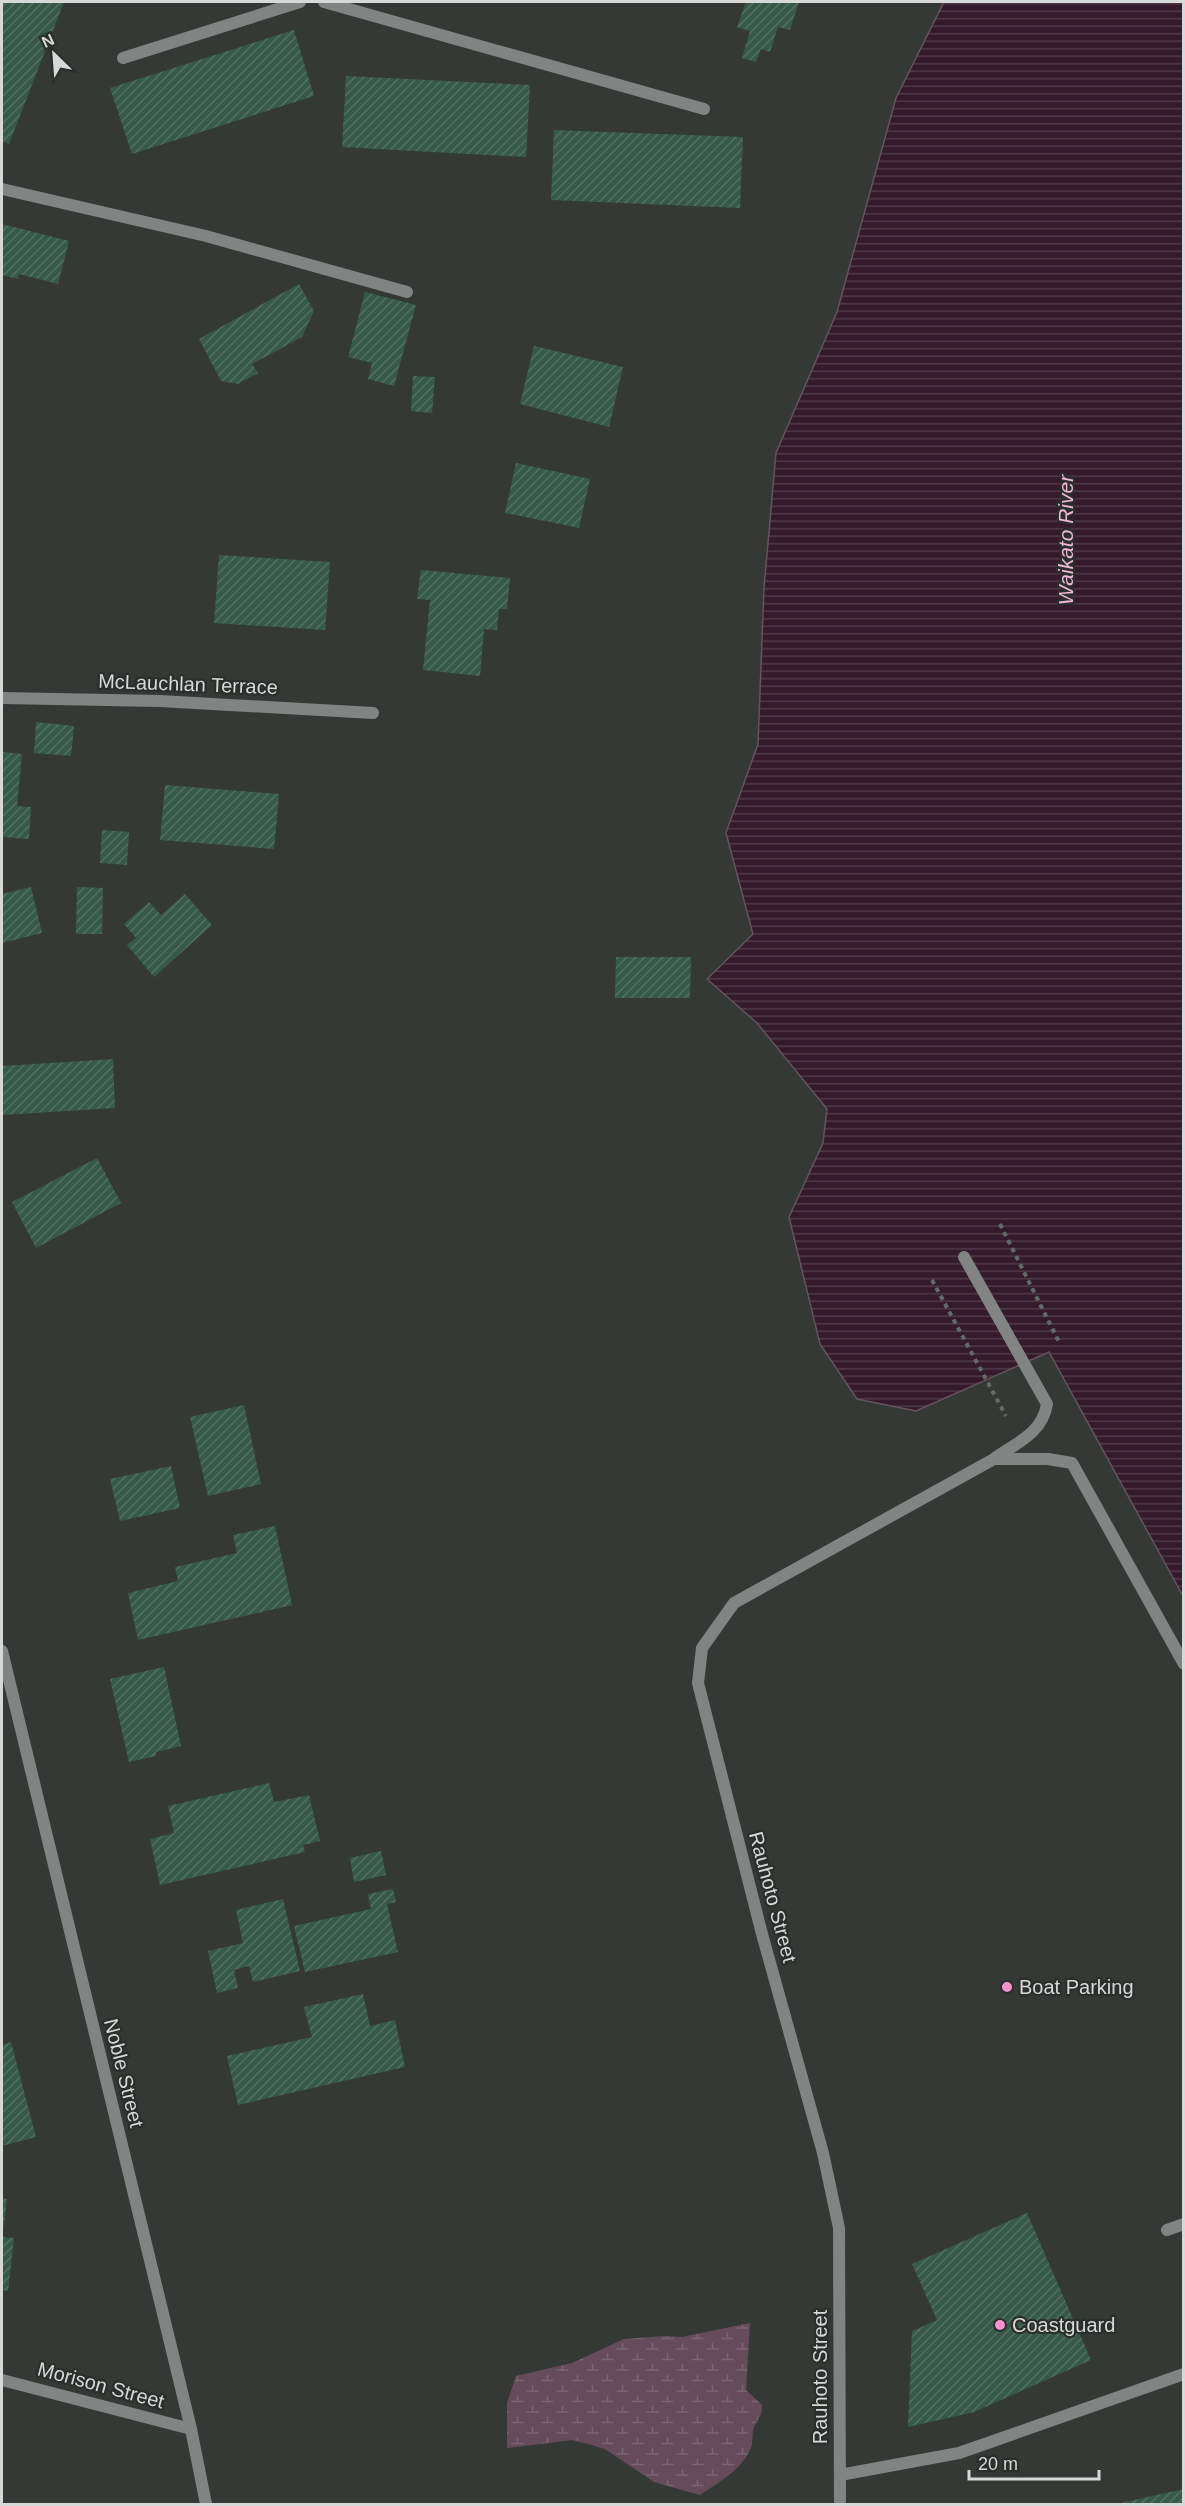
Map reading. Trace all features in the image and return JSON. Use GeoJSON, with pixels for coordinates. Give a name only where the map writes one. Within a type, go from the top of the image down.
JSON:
{"type":"FeatureCollection","features":[{"type":"Feature","properties":{"kind":"street"},"geometry":{"type":"LineString","coordinates":[[123,58],[300,2]]}},
{"type":"Feature","properties":{"kind":"street"},"geometry":{"type":"LineString","coordinates":[[324,2],[704,109]]}},
{"type":"Feature","properties":{"kind":"street"},"geometry":{"type":"LineString","coordinates":[[2,189],[206,236],[407,292]]}},
{"type":"Feature","properties":{"kind":"street","name":"McLauchlan Terrace"},"geometry":{"type":"LineString","coordinates":[[2,698],[160,701],[373,713]]}},
{"type":"Feature","properties":{"kind":"street","name":"Rauhoto Street"},"geometry":{"type":"LineString","coordinates":[[840,2505],[839,2228],[823,2152],[762,1934],[698,1683],[702,1648],[734,1603],[994,1459],[1037,1430],[1045,1415],[1047,1404],[964,1257]]}},
{"type":"Feature","properties":{"kind":"street"},"geometry":{"type":"LineString","coordinates":[[994,1459],[1048,1459],[1072,1463],[1184,1664]]}},
{"type":"Feature","properties":{"kind":"street","name":"Noble Street"},"geometry":{"type":"LineString","coordinates":[[2,1651],[191,2429],[206,2505]]}},
{"type":"Feature","properties":{"kind":"street"},"geometry":{"type":"LineString","coordinates":[[1167,2230],[1184,2224]]}},
{"type":"Feature","properties":{"kind":"street"},"geometry":{"type":"LineString","coordinates":[[840,2475],[959,2453],[1184,2374]]}},
{"type":"Feature","properties":{"kind":"street","name":"Morison Street"},"geometry":{"type":"LineString","coordinates":[[2,2380],[191,2429]]}},
{"type":"Feature","properties":{"kind":"path"},"geometry":{"type":"LineString","coordinates":[[1000,1224],[1060,1344]]}},
{"type":"Feature","properties":{"kind":"path"},"geometry":{"type":"LineString","coordinates":[[932,1280],[1006,1417]]}},
{"type":"Feature","properties":{"kind":"green space"},"geometry":{"type":"Polygon","coordinates":[[[750,2323],[746,2390],[762,2405],[761,2414],[754,2427],[751,2447],[741,2464],[700,2495],[654,2482],[605,2449],[572,2440],[507,2448],[507,2403],[516,2376],[572,2363],[624,2339],[682,2337],[750,2323]]]}},
{"type":"Feature","properties":{"kind":"water","name":"Waikato River"},"geometry":{"type":"Polygon","coordinates":[[[944,2],[1183,2],[1183,1596],[1049,1352],[916,1411],[857,1399],[820,1344],[789,1217],[823,1143],[827,1109],[757,1023],[707,979],[753,934],[726,833],[758,744],[764,588],[776,453],[837,312],[896,98],[944,2]]]}},
{"type":"Feature","properties":{"kind":"building"},"geometry":{"type":"Polygon","coordinates":[[[2,2],[64,2],[9,144],[2,141],[2,2]]]}},
{"type":"Feature","properties":{"kind":"building"},"geometry":{"type":"Polygon","coordinates":[[[746,2],[799,2],[790,30],[778,27],[770,52],[761,49],[756,62],[742,58],[750,31],[737,27],[746,2]]]}},
{"type":"Feature","properties":{"kind":"building"},"geometry":{"type":"Polygon","coordinates":[[[294,30],[314,96],[132,154],[110,88],[294,30]]]}},
{"type":"Feature","properties":{"kind":"building"},"geometry":{"type":"Polygon","coordinates":[[[346,76],[530,85],[526,157],[342,147],[346,76]]]}},
{"type":"Feature","properties":{"kind":"building"},"geometry":{"type":"Polygon","coordinates":[[[554,130],[743,137],[740,208],[551,200],[554,130]]]}},
{"type":"Feature","properties":{"kind":"building"},"geometry":{"type":"Polygon","coordinates":[[[2,224],[69,241],[58,284],[19,274],[18,279],[2,275],[2,224]]]}},
{"type":"Feature","properties":{"kind":"building"},"geometry":{"type":"Polygon","coordinates":[[[299,284],[314,311],[302,337],[252,364],[258,373],[238,384],[221,381],[199,339],[299,284]]]}},
{"type":"Feature","properties":{"kind":"building"},"geometry":{"type":"Polygon","coordinates":[[[365,292],[416,305],[394,386],[368,379],[372,363],[348,357],[365,292]]]}},
{"type":"Feature","properties":{"kind":"building"},"geometry":{"type":"Polygon","coordinates":[[[534,346],[623,367],[609,427],[520,404],[534,346]]]}},
{"type":"Feature","properties":{"kind":"building"},"geometry":{"type":"Polygon","coordinates":[[[413,376],[435,377],[432,413],[411,411],[413,376]]]}},
{"type":"Feature","properties":{"kind":"building"},"geometry":{"type":"Polygon","coordinates":[[[516,463],[590,479],[579,528],[505,513],[516,463]]]}},
{"type":"Feature","properties":{"kind":"building"},"geometry":{"type":"Polygon","coordinates":[[[219,555],[330,562],[325,630],[214,623],[219,555]]]}},
{"type":"Feature","properties":{"kind":"building"},"geometry":{"type":"Polygon","coordinates":[[[421,570],[510,578],[507,609],[499,609],[497,630],[484,629],[480,676],[423,670],[430,600],[417,599],[421,570]]]}},
{"type":"Feature","properties":{"kind":"building"},"geometry":{"type":"Polygon","coordinates":[[[36,722],[74,726],[71,756],[34,753],[36,722]]]}},
{"type":"Feature","properties":{"kind":"building"},"geometry":{"type":"Polygon","coordinates":[[[2,752],[22,754],[17,806],[31,807],[29,839],[2,837],[2,752]]]}},
{"type":"Feature","properties":{"kind":"building"},"geometry":{"type":"Polygon","coordinates":[[[165,785],[279,794],[274,849],[160,840],[165,785]]]}},
{"type":"Feature","properties":{"kind":"building"},"geometry":{"type":"Polygon","coordinates":[[[102,830],[129,832],[127,865],[100,863],[102,830]]]}},
{"type":"Feature","properties":{"kind":"building"},"geometry":{"type":"Polygon","coordinates":[[[31,887],[42,933],[2,943],[2,894],[31,887]]]}},
{"type":"Feature","properties":{"kind":"building"},"geometry":{"type":"Polygon","coordinates":[[[77,887],[103,888],[102,934],[76,934],[77,887]]]}},
{"type":"Feature","properties":{"kind":"building"},"geometry":{"type":"Polygon","coordinates":[[[185,894],[212,925],[154,977],[127,945],[136,938],[124,924],[149,902],[161,915],[185,894]]]}},
{"type":"Feature","properties":{"kind":"building"},"geometry":{"type":"Polygon","coordinates":[[[616,957],[691,957],[690,998],[615,998],[616,957]]]}},
{"type":"Feature","properties":{"kind":"building"},"geometry":{"type":"Polygon","coordinates":[[[113,1059],[115,1108],[2,1115],[2,1066],[113,1059]]]}},
{"type":"Feature","properties":{"kind":"building"},"geometry":{"type":"Polygon","coordinates":[[[97,1158],[121,1203],[36,1248],[12,1202],[97,1158]]]}},
{"type":"Feature","properties":{"kind":"building"},"geometry":{"type":"Polygon","coordinates":[[[244,1405],[261,1484],[208,1496],[190,1417],[244,1405]]]}},
{"type":"Feature","properties":{"kind":"building"},"geometry":{"type":"Polygon","coordinates":[[[171,1466],[180,1508],[120,1521],[110,1479],[171,1466]]]}},
{"type":"Feature","properties":{"kind":"building"},"geometry":{"type":"Polygon","coordinates":[[[275,1526],[292,1605],[138,1640],[128,1593],[178,1581],[175,1567],[237,1553],[233,1535],[275,1526]]]}},
{"type":"Feature","properties":{"kind":"building"},"geometry":{"type":"Polygon","coordinates":[[[164,1667],[181,1746],[156,1752],[156,1756],[129,1762],[110,1679],[164,1667]]]}},
{"type":"Feature","properties":{"kind":"building"},"geometry":{"type":"Polygon","coordinates":[[[269,1783],[274,1802],[309,1795],[320,1841],[303,1845],[305,1852],[160,1885],[150,1839],[174,1833],[168,1806],[269,1783]]]}},
{"type":"Feature","properties":{"kind":"building"},"geometry":{"type":"Polygon","coordinates":[[[381,1851],[386,1875],[354,1882],[350,1858],[381,1851]]]}},
{"type":"Feature","properties":{"kind":"building"},"geometry":{"type":"Polygon","coordinates":[[[393,1889],[396,1902],[387,1904],[398,1952],[305,1972],[294,1926],[371,1909],[368,1894],[393,1889]]]}},
{"type":"Feature","properties":{"kind":"building"},"geometry":{"type":"Polygon","coordinates":[[[283,1899],[300,1971],[253,1982],[249,1966],[234,1970],[238,1988],[217,1993],[208,1951],[243,1943],[236,1910],[283,1899]]]}},
{"type":"Feature","properties":{"kind":"building"},"geometry":{"type":"Polygon","coordinates":[[[363,1994],[370,2026],[395,2020],[405,2067],[238,2105],[227,2056],[312,2037],[304,2007],[363,1994]]]}},
{"type":"Feature","properties":{"kind":"building"},"geometry":{"type":"Polygon","coordinates":[[[11,2042],[36,2137],[2,2146],[2,2045],[11,2042]]]}},
{"type":"Feature","properties":{"kind":"building"},"geometry":{"type":"Polygon","coordinates":[[[2,2198],[7,2199],[3,2233],[2,2233],[2,2198]]]}},
{"type":"Feature","properties":{"kind":"building","name":"Coastguard"},"geometry":{"type":"Polygon","coordinates":[[[1027,2213],[1091,2360],[974,2412],[908,2427],[912,2331],[937,2320],[912,2264],[1027,2213]]]}},
{"type":"Feature","properties":{"kind":"building"},"geometry":{"type":"Polygon","coordinates":[[[2,2237],[14,2238],[8,2291],[2,2290],[2,2237]]]}},
{"type":"Feature","properties":{"kind":"building"},"geometry":{"type":"Polygon","coordinates":[[[1184,2489],[1184,2504],[1116,2504],[1184,2489]]]}},
{"type":"Feature","properties":{"kind":"place","name":"Boat Parking"},"geometry":{"type":"Point","coordinates":[1007,1987]}},
{"type":"Feature","properties":{"kind":"place","name":"Coastguard"},"geometry":{"type":"Point","coordinates":[1000,2325]}}]}
